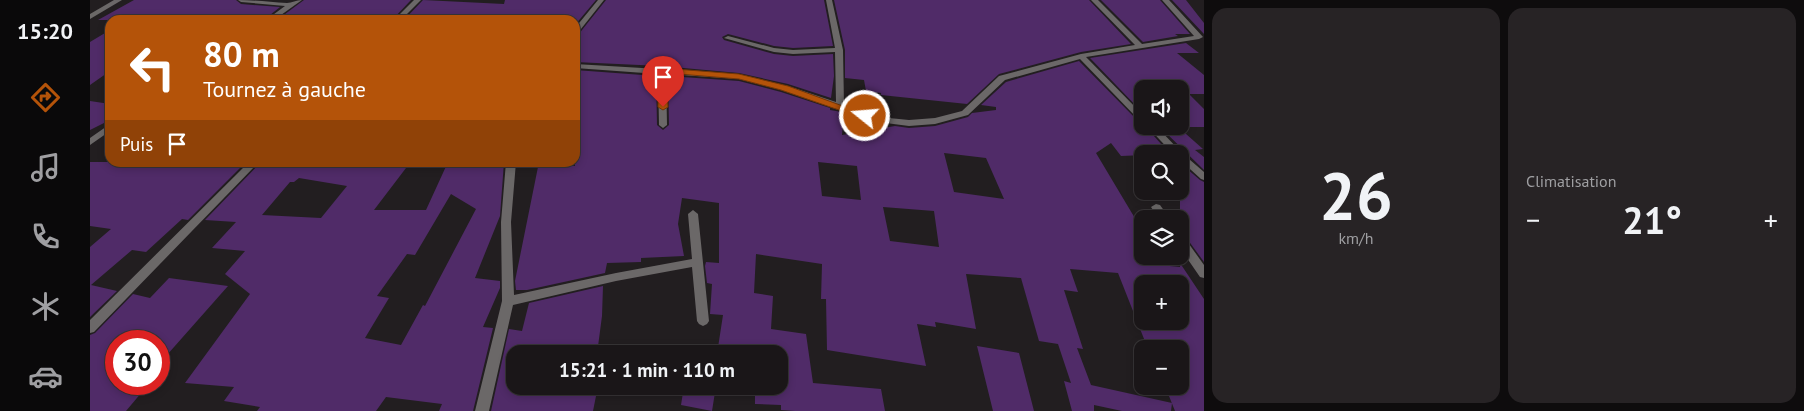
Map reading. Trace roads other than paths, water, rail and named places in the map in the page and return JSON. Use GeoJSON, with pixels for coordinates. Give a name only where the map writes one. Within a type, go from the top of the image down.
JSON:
{"type":"FeatureCollection","features":[{"type":"Feature","properties":{"kind":"street"},"geometry":{"type":"LineString","coordinates":[[90,17],[119,0]]}},
{"type":"Feature","properties":{"kind":"street"},"geometry":{"type":"LineString","coordinates":[[240,0],[290,5]]}},
{"type":"Feature","properties":{"kind":"street"},"geometry":{"type":"LineString","coordinates":[[276,15],[299,0]]}},
{"type":"Feature","properties":{"kind":"street"},"geometry":{"type":"LineString","coordinates":[[402,15],[418,0]]}},
{"type":"Feature","properties":{"kind":"street"},"geometry":{"type":"LineString","coordinates":[[580,27],[601,0]]}},
{"type":"Feature","properties":{"kind":"street"},"geometry":{"type":"LineString","coordinates":[[829,0],[839,50],[840,108]]}},
{"type":"Feature","properties":{"kind":"street"},"geometry":{"type":"LineString","coordinates":[[1094,0],[1141,46]]}},
{"type":"Feature","properties":{"kind":"street"},"geometry":{"type":"LineString","coordinates":[[580,66],[662,70],[739,77],[784,88],[878,119],[908,123],[935,121],[965,113],[1002,78],[1081,56],[1198,37],[1165,0]]}},
{"type":"Feature","properties":{"kind":"street"},"geometry":{"type":"LineString","coordinates":[[728,38],[774,50],[793,52],[839,50]]}},
{"type":"Feature","properties":{"kind":"street"},"geometry":{"type":"LineString","coordinates":[[1081,56],[1134,110]]}},
{"type":"Feature","properties":{"kind":"street"},"geometry":{"type":"LineString","coordinates":[[662,70],[663,125]]}},
{"type":"Feature","properties":{"kind":"street"},"geometry":{"type":"LineString","coordinates":[[90,142],[105,131]]}},
{"type":"Feature","properties":{"kind":"street"},"geometry":{"type":"LineString","coordinates":[[1160,135],[1169,145]]}},
{"type":"Feature","properties":{"kind":"street"},"geometry":{"type":"LineString","coordinates":[[1189,164],[1204,177]]}},
{"type":"Feature","properties":{"kind":"street"},"geometry":{"type":"LineString","coordinates":[[90,328],[250,167]]}},
{"type":"Feature","properties":{"kind":"street"},"geometry":{"type":"LineString","coordinates":[[482,411],[508,301],[506,222],[511,167]]}},
{"type":"Feature","properties":{"kind":"street"},"geometry":{"type":"LineString","coordinates":[[693,214],[703,321]]}},
{"type":"Feature","properties":{"kind":"street"},"geometry":{"type":"LineString","coordinates":[[1189,253],[1204,274]]}},
{"type":"Feature","properties":{"kind":"street"},"geometry":{"type":"LineString","coordinates":[[508,301],[616,277],[697,262]]}}]}
